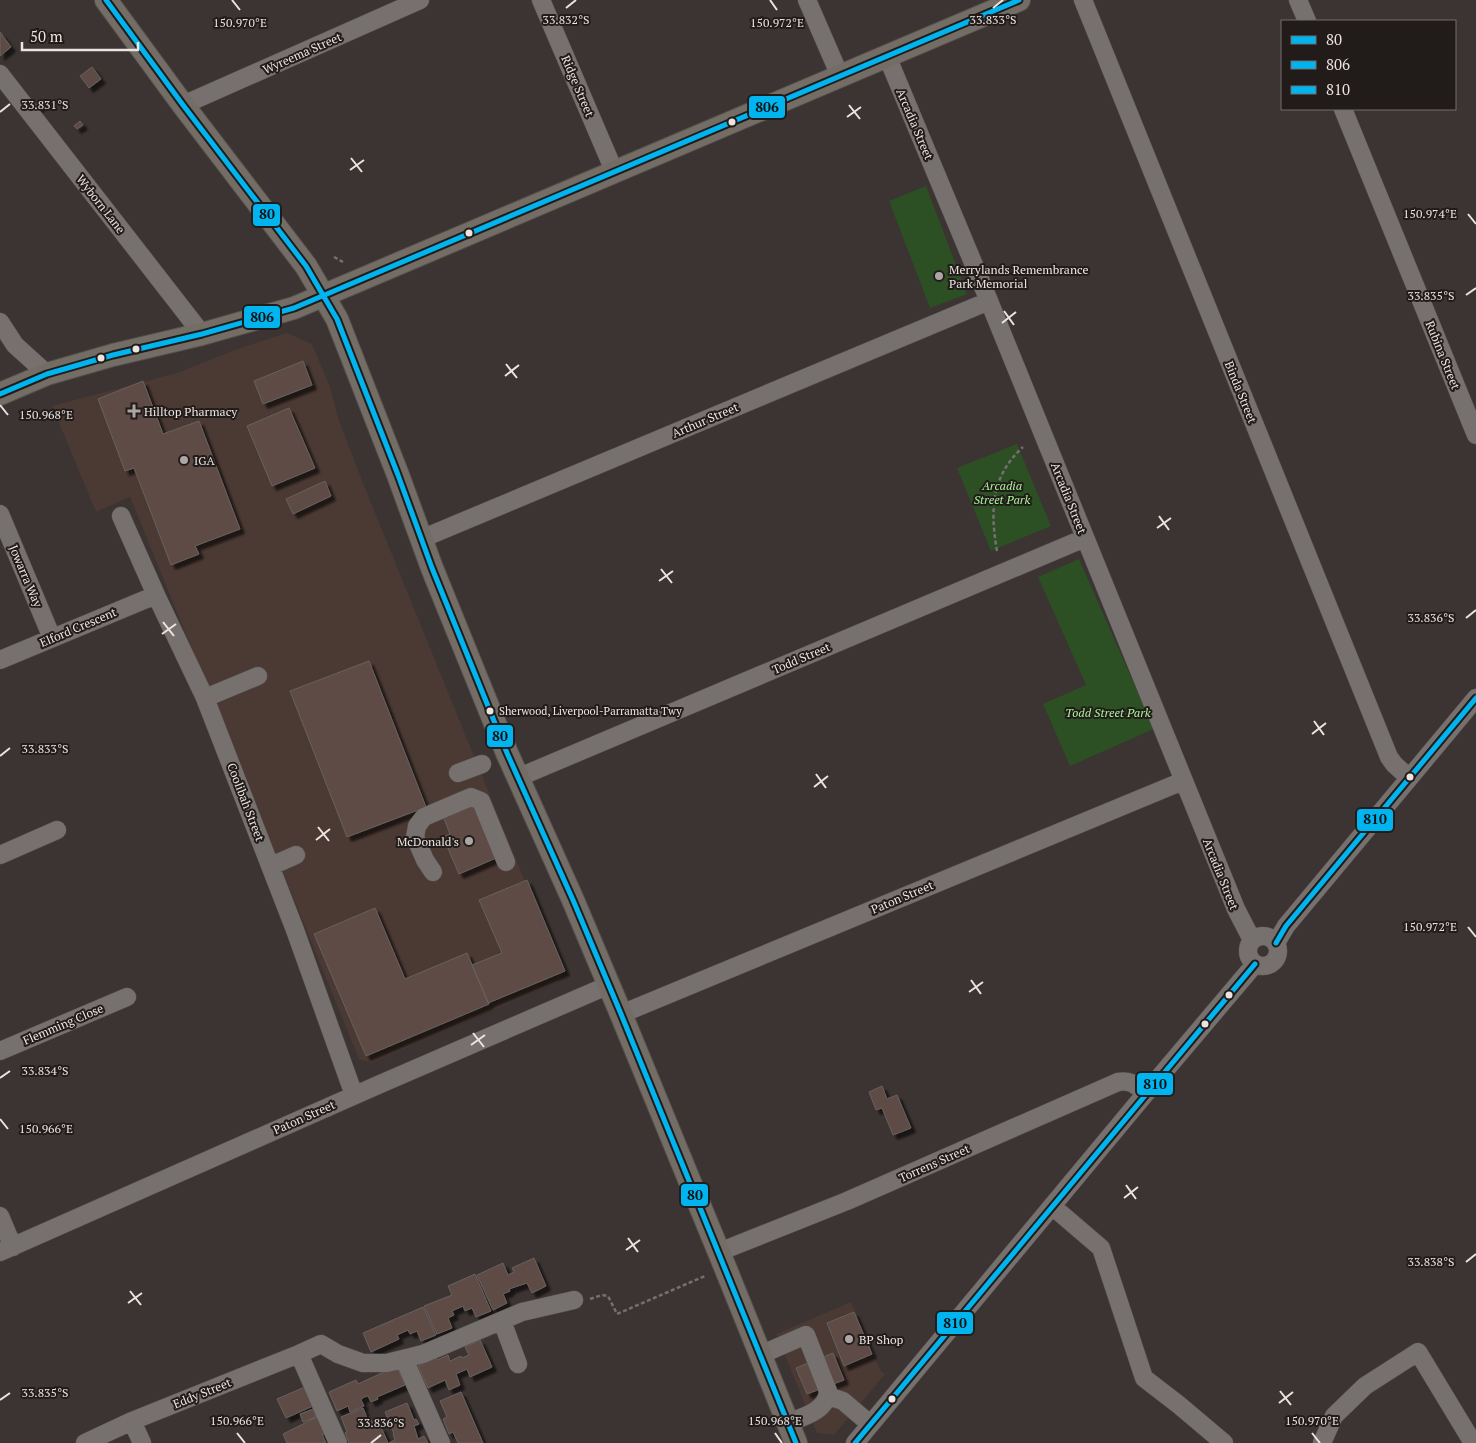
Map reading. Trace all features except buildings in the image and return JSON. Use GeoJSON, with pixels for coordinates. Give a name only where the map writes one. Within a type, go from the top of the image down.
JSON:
{"type":"FeatureCollection","features":[{"type":"Feature","properties":{"kind":"main road"},"geometry":{"type":"LineString","coordinates":[[106,0],[183,105],[306,266],[337,320],[421,538],[517,778],[573,900],[609,985],[792,1433]]}},
{"type":"Feature","properties":{"kind":"main road"},"geometry":{"type":"LineString","coordinates":[[0,394],[47,374],[294,308],[1019,0]]}},
{"type":"Feature","properties":{"kind":"street","name":"Wyreema Street"},"geometry":{"type":"LineString","coordinates":[[183,105],[420,0]]}},
{"type":"Feature","properties":{"kind":"street","name":"Ridge Street"},"geometry":{"type":"LineString","coordinates":[[541,0],[615,173]]}},
{"type":"Feature","properties":{"kind":"street"},"geometry":{"type":"LineString","coordinates":[[807,0],[840,76]]}},
{"type":"Feature","properties":{"kind":"street","name":"Binda Street"},"geometry":{"type":"LineString","coordinates":[[1082,0],[1389,757],[1409,778]]}},
{"type":"Feature","properties":{"kind":"street"},"geometry":{"type":"LineString","coordinates":[[1298,0],[1307,20]]}},
{"type":"Feature","properties":{"kind":"street","name":"Arcadia Street"},"geometry":{"type":"LineString","coordinates":[[886,56],[989,301],[1236,910],[1252,940]]}},
{"type":"Feature","properties":{"kind":"street","name":"Wyborn Lane"},"geometry":{"type":"LineString","coordinates":[[0,74],[202,334]]}},
{"type":"Feature","properties":{"kind":"street","name":"Rubina Street"},"geometry":{"type":"LineString","coordinates":[[1343,110],[1476,435]]}},
{"type":"Feature","properties":{"kind":"street","name":"Arthur Street"},"geometry":{"type":"LineString","coordinates":[[421,538],[989,301]]}},
{"type":"Feature","properties":{"kind":"street"},"geometry":{"type":"LineString","coordinates":[[0,322],[15,345],[47,374]]}},
{"type":"Feature","properties":{"kind":"street","name":"Jowarra Way"},"geometry":{"type":"LineString","coordinates":[[0,514],[52,638]]}},
{"type":"Feature","properties":{"kind":"street","name":"Coolibah Street"},"geometry":{"type":"LineString","coordinates":[[121,516],[205,698],[295,930],[354,1095]]}},
{"type":"Feature","properties":{"kind":"street","name":"Todd Street"},"geometry":{"type":"LineString","coordinates":[[517,778],[1085,538]]}},
{"type":"Feature","properties":{"kind":"street","name":"Elford Crescent"},"geometry":{"type":"LineString","coordinates":[[0,660],[156,595]]}},
{"type":"Feature","properties":{"kind":"street"},"geometry":{"type":"LineString","coordinates":[[205,698],[258,676]]}},
{"type":"Feature","properties":{"kind":"street"},"geometry":{"type":"LineString","coordinates":[[1276,943],[1286,926],[1476,698]]}},
{"type":"Feature","properties":{"kind":"street"},"geometry":{"type":"LineString","coordinates":[[458,773],[482,764]]}},
{"type":"Feature","properties":{"kind":"street","name":"Paton Street"},"geometry":{"type":"LineString","coordinates":[[621,1014],[1183,781]]}},
{"type":"Feature","properties":{"kind":"street"},"geometry":{"type":"LineString","coordinates":[[433,872],[425,860],[415,837],[417,826],[424,817],[471,797],[481,801],[506,862]]}},
{"type":"Feature","properties":{"kind":"street"},"geometry":{"type":"LineString","coordinates":[[0,855],[57,830]]}},
{"type":"Feature","properties":{"kind":"street"},"geometry":{"type":"LineString","coordinates":[[270,866],[296,856]]}},
{"type":"Feature","properties":{"kind":"street"},"geometry":{"type":"LineString","coordinates":[[1264,935],[1272,938],[1276,943],[1278,952],[1274,962],[1265,966],[1255,964],[1249,958],[1248,953],[1248,945],[1252,940],[1264,935]]}},
{"type":"Feature","properties":{"kind":"street"},"geometry":{"type":"LineString","coordinates":[[828,1396],[842,1401],[864,1437],[1052,1206],[1255,964]]}},
{"type":"Feature","properties":{"kind":"street","name":"Paton Street"},"geometry":{"type":"LineString","coordinates":[[6,1250],[354,1095],[609,985]]}},
{"type":"Feature","properties":{"kind":"street","name":"Flemming Close"},"geometry":{"type":"LineString","coordinates":[[0,1051],[127,997]]}},
{"type":"Feature","properties":{"kind":"street","name":"Torrens Street"},"geometry":{"type":"LineString","coordinates":[[719,1252],[848,1201],[1118,1082],[1132,1082],[1146,1093]]}},
{"type":"Feature","properties":{"kind":"street"},"geometry":{"type":"LineString","coordinates":[[1052,1206],[1101,1248],[1144,1378],[1194,1416],[1224,1443]]}},
{"type":"Feature","properties":{"kind":"street"},"geometry":{"type":"LineString","coordinates":[[0,1216],[6,1250]]}},
{"type":"Feature","properties":{"kind":"street"},"geometry":{"type":"LineString","coordinates":[[442,1443],[404,1358],[423,1354],[522,1312],[574,1300]]}},
{"type":"Feature","properties":{"kind":"street"},"geometry":{"type":"LineString","coordinates":[[502,1321],[518,1364]]}},
{"type":"Feature","properties":{"kind":"street"},"geometry":{"type":"LineString","coordinates":[[760,1355],[806,1335],[828,1391],[828,1396],[823,1405],[807,1416],[792,1433]]}},
{"type":"Feature","properties":{"kind":"street","name":"Eddy Street"},"geometry":{"type":"LineString","coordinates":[[85,1443],[132,1421],[320,1344],[338,1354],[363,1363],[387,1363],[407,1358]]}},
{"type":"Feature","properties":{"kind":"street"},"geometry":{"type":"LineString","coordinates":[[1322,1443],[1334,1416],[1365,1386],[1418,1352],[1473,1443]]}},
{"type":"Feature","properties":{"kind":"street"},"geometry":{"type":"LineString","coordinates":[[299,1354],[338,1443]]}},
{"type":"Feature","properties":{"kind":"street"},"geometry":{"type":"LineString","coordinates":[[132,1421],[142,1443]]}},
{"type":"Feature","properties":{"kind":"path"},"geometry":{"type":"LineString","coordinates":[[334,257],[344,262]]}},
{"type":"Feature","properties":{"kind":"path"},"geometry":{"type":"LineString","coordinates":[[997,550],[994,520],[996,487],[1004,468],[1023,446]]}},
{"type":"Feature","properties":{"kind":"path"},"geometry":{"type":"LineString","coordinates":[[574,1300],[584,1302],[605,1295],[610,1299],[617,1314],[705,1276]]}},
{"type":"Feature","properties":{"kind":"shaded area"},"geometry":{"type":"Polygon","coordinates":[[[287,333],[312,344],[330,387],[339,421],[365,488],[563,975],[558,982],[372,1063],[359,1059],[130,497],[96,512],[52,406],[177,373],[240,348],[287,333]]]}},
{"type":"Feature","properties":{"kind":"shaded area"},"geometry":{"type":"Polygon","coordinates":[[[851,1302],[880,1370],[885,1374],[834,1435],[817,1433],[776,1334],[851,1302]]]}},
{"type":"Feature","properties":{"kind":"green space"},"geometry":{"type":"Polygon","coordinates":[[[926,186],[967,294],[930,308],[889,201],[926,186]]]}},
{"type":"Feature","properties":{"kind":"green space","name":"Arcadia Street Park"},"geometry":{"type":"Polygon","coordinates":[[[1017,444],[1051,526],[991,551],[957,468],[1017,444]]]}},
{"type":"Feature","properties":{"kind":"green space","name":"Todd Street Park"},"geometry":{"type":"Polygon","coordinates":[[[1079,559],[1154,729],[1070,766],[1043,704],[1086,685],[1038,577],[1079,559]]]}},
{"type":"Feature","properties":{"kind":"transit line","name":"80"},"geometry":{"type":"LineString","coordinates":[[106,0],[183,105],[306,266],[337,319],[432,568],[507,753],[573,900],[621,1014],[796,1443]]}},
{"type":"Feature","properties":{"kind":"transit line","name":"806"},"geometry":{"type":"LineString","coordinates":[[0,394],[47,374],[294,308],[1019,0]]}},
{"type":"Feature","properties":{"kind":"transit line","name":"810"},"geometry":{"type":"LineString","coordinates":[[1276,943],[1286,926],[1476,698]]}},
{"type":"Feature","properties":{"kind":"transit line","name":"810"},"geometry":{"type":"LineString","coordinates":[[855,1443],[1255,964]]}},
{"type":"Feature","properties":{"kind":"place","name":"Merrylands Remembrance Park Memorial"},"geometry":{"type":"Point","coordinates":[939,276]}},
{"type":"Feature","properties":{"kind":"place","name":"Hilltop Pharmacy"},"geometry":{"type":"Point","coordinates":[134,411]}},
{"type":"Feature","properties":{"kind":"place","name":"IGA"},"geometry":{"type":"Point","coordinates":[184,460]}},
{"type":"Feature","properties":{"kind":"place","name":"Sherwood, Liverpool-Parramatta Twy"},"geometry":{"type":"Point","coordinates":[490,711]}},
{"type":"Feature","properties":{"kind":"place","name":"McDonald's"},"geometry":{"type":"Point","coordinates":[469,841]}},
{"type":"Feature","properties":{"kind":"place","name":"BP Shop"},"geometry":{"type":"Point","coordinates":[849,1339]}}]}
